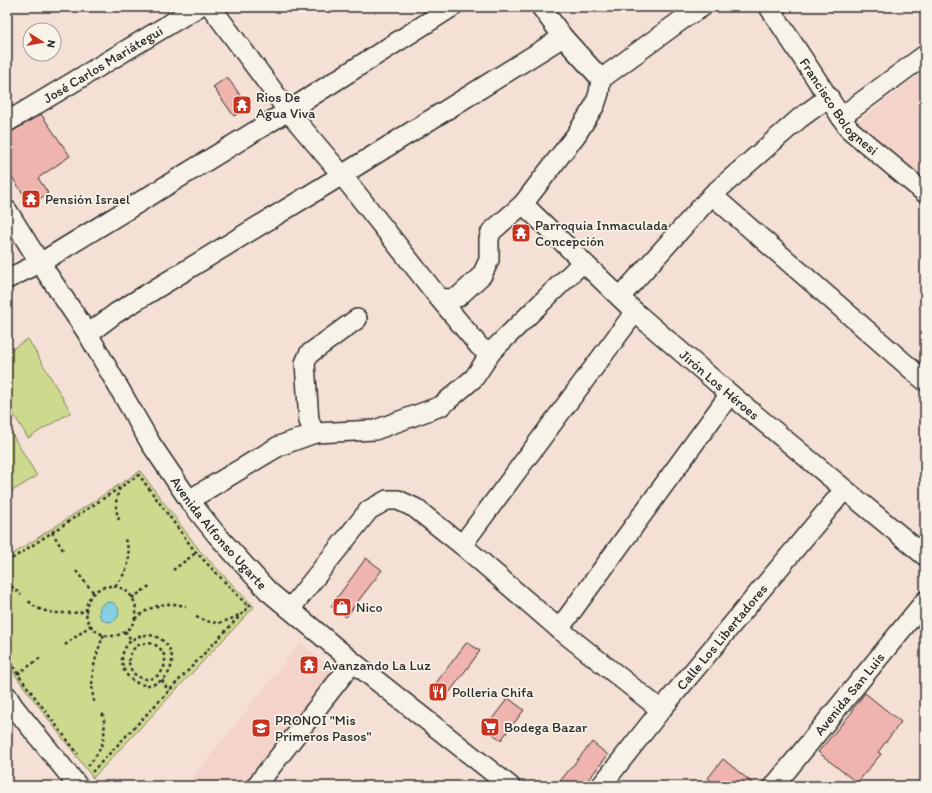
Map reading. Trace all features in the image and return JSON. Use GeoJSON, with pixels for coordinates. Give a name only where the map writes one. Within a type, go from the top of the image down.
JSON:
{"type":"FeatureCollection","features":[{"type":"Feature","properties":{"kind":"street","name":"José Carlos Mariátegui"},"geometry":{"type":"LineString","coordinates":[[7,122],[198,7]]}},
{"type":"Feature","properties":{"kind":"street"},"geometry":{"type":"LineString","coordinates":[[211,7],[288,111],[342,175],[439,298],[479,346],[484,350],[492,351]]}},
{"type":"Feature","properties":{"kind":"street"},"geometry":{"type":"LineString","coordinates":[[7,279],[40,263],[288,111],[452,7]]}},
{"type":"Feature","properties":{"kind":"street"},"geometry":{"type":"LineString","coordinates":[[540,7],[601,79]]}},
{"type":"Feature","properties":{"kind":"street"},"geometry":{"type":"LineString","coordinates":[[439,298],[458,298],[482,275],[489,260],[489,239],[491,232],[523,204],[576,135],[595,105],[601,79],[702,7]]}},
{"type":"Feature","properties":{"kind":"street","name":"Francisco Bolognesi"},"geometry":{"type":"LineString","coordinates":[[768,7],[850,129],[925,193]]}},
{"type":"Feature","properties":{"kind":"street"},"geometry":{"type":"LineString","coordinates":[[88,334],[116,313],[564,37]]}},
{"type":"Feature","properties":{"kind":"street"},"geometry":{"type":"LineString","coordinates":[[841,117],[925,55]]}},
{"type":"Feature","properties":{"kind":"street"},"geometry":{"type":"LineString","coordinates":[[620,297],[712,196],[800,118],[829,97]]}},
{"type":"Feature","properties":{"kind":"street"},"geometry":{"type":"LineString","coordinates":[[712,196],[925,380]]}},
{"type":"Feature","properties":{"kind":"street","name":"Jirón Los Héroes"},"geometry":{"type":"LineString","coordinates":[[523,204],[635,312],[844,490],[925,556]]}},
{"type":"Feature","properties":{"kind":"street","name":"Avenida Alfonso Ugarte"},"geometry":{"type":"LineString","coordinates":[[7,210],[40,263],[88,334],[151,444],[189,500],[216,534],[268,591],[353,662],[510,786]]}},
{"type":"Feature","properties":{"kind":"street"},"geometry":{"type":"LineString","coordinates":[[189,500],[278,446],[315,433],[375,430],[441,406],[474,378],[492,351],[583,262]]}},
{"type":"Feature","properties":{"kind":"street"},"geometry":{"type":"LineString","coordinates":[[462,545],[635,312]]}},
{"type":"Feature","properties":{"kind":"street"},"geometry":{"type":"LineString","coordinates":[[315,433],[309,421],[305,363],[309,354],[357,319]]}},
{"type":"Feature","properties":{"kind":"street"},"geometry":{"type":"LineString","coordinates":[[559,629],[730,394]]}},
{"type":"Feature","properties":{"kind":"street","name":"Calle Los Libertadores"},"geometry":{"type":"LineString","coordinates":[[601,786],[661,710],[844,490]]}},
{"type":"Feature","properties":{"kind":"street"},"geometry":{"type":"LineString","coordinates":[[290,609],[369,510],[388,500],[398,500],[415,508],[462,545],[559,629],[661,710]]}},
{"type":"Feature","properties":{"kind":"street","name":"Avenida San Luis"},"geometry":{"type":"LineString","coordinates":[[774,786],[925,601]]}},
{"type":"Feature","properties":{"kind":"street"},"geometry":{"type":"LineString","coordinates":[[265,783],[353,662]]}},
{"type":"Feature","properties":{"kind":"street"},"geometry":{"type":"LineString","coordinates":[[7,696],[14,707],[78,786]]}},
{"type":"Feature","properties":{"kind":"path"},"geometry":{"type":"LineString","coordinates":[[7,562],[139,475],[197,552],[249,607],[93,773],[83,760]]}},
{"type":"Feature","properties":{"kind":"path"},"geometry":{"type":"LineString","coordinates":[[119,520],[116,496],[120,488]]}},
{"type":"Feature","properties":{"kind":"path"},"geometry":{"type":"LineString","coordinates":[[52,532],[62,550]]}},
{"type":"Feature","properties":{"kind":"path"},"geometry":{"type":"LineString","coordinates":[[114,587],[127,566],[129,548],[124,537]]}},
{"type":"Feature","properties":{"kind":"path"},"geometry":{"type":"LineString","coordinates":[[173,570],[197,552]]}},
{"type":"Feature","properties":{"kind":"path"},"geometry":{"type":"LineString","coordinates":[[76,571],[94,593]]}},
{"type":"Feature","properties":{"kind":"path"},"geometry":{"type":"LineString","coordinates":[[7,582],[22,595]]}},
{"type":"Feature","properties":{"kind":"path"},"geometry":{"type":"LineString","coordinates":[[132,598],[151,585]]}},
{"type":"Feature","properties":{"kind":"path"},"geometry":{"type":"LineString","coordinates":[[114,587],[119,587],[132,598],[136,614],[129,628],[116,635],[108,636],[94,629],[89,623],[87,611],[89,599],[94,593],[102,588],[114,587]]}},
{"type":"Feature","properties":{"kind":"path"},"geometry":{"type":"LineString","coordinates":[[29,602],[35,607],[49,611],[69,613],[87,611]]}},
{"type":"Feature","properties":{"kind":"path"},"geometry":{"type":"LineString","coordinates":[[134,620],[148,610],[160,606],[174,604],[186,606]]}},
{"type":"Feature","properties":{"kind":"path"},"geometry":{"type":"LineString","coordinates":[[196,617],[210,623],[217,623],[223,622],[243,613]]}},
{"type":"Feature","properties":{"kind":"path"},"geometry":{"type":"LineString","coordinates":[[65,645],[91,625]]}},
{"type":"Feature","properties":{"kind":"path"},"geometry":{"type":"LineString","coordinates":[[125,631],[132,641]]}},
{"type":"Feature","properties":{"kind":"path"},"geometry":{"type":"LineString","coordinates":[[94,702],[92,684],[94,664],[104,634]]}},
{"type":"Feature","properties":{"kind":"path"},"geometry":{"type":"LineString","coordinates":[[154,636],[167,645],[172,659],[171,667],[168,674],[162,680],[155,684],[138,684],[125,672],[123,656],[126,648],[132,641],[138,637],[154,636]]}},
{"type":"Feature","properties":{"kind":"path"},"geometry":{"type":"LineString","coordinates":[[145,643],[156,646],[164,655],[164,667],[156,676],[145,679],[134,674],[131,670],[129,658],[134,648],[139,644],[145,643]]}},
{"type":"Feature","properties":{"kind":"path"},"geometry":{"type":"LineString","coordinates":[[7,656],[18,674],[78,754]]}},
{"type":"Feature","properties":{"kind":"path"},"geometry":{"type":"LineString","coordinates":[[18,674],[40,658]]}},
{"type":"Feature","properties":{"kind":"path"},"geometry":{"type":"LineString","coordinates":[[162,680],[169,692]]}},
{"type":"Feature","properties":{"kind":"path"},"geometry":{"type":"LineString","coordinates":[[88,766],[100,750],[104,738],[105,724],[102,711]]}},
{"type":"Feature","properties":{"kind":"shaded area"},"geometry":{"type":"Polygon","coordinates":[[[925,70],[925,178],[856,123],[925,70]]]}},
{"type":"Feature","properties":{"kind":"shaded area","name":"PRONOI \"Mis Primeros Pasos\""},"geometry":{"type":"Polygon","coordinates":[[[300,643],[334,670],[243,786],[187,785],[300,643]]]}},
{"type":"Feature","properties":{"kind":"green space"},"geometry":{"type":"Polygon","coordinates":[[[28,339],[71,412],[28,438],[7,403],[7,352],[28,339]]]}},
{"type":"Feature","properties":{"kind":"green space"},"geometry":{"type":"Polygon","coordinates":[[[7,426],[37,476],[7,494],[7,426]]]}},
{"type":"Feature","properties":{"kind":"green space"},"geometry":{"type":"Polygon","coordinates":[[[140,471],[200,551],[254,607],[93,778],[18,679],[7,662],[7,558],[140,471]]]}},
{"type":"Feature","properties":{"kind":"water"},"geometry":{"type":"Polygon","coordinates":[[[109,602],[116,605],[119,612],[116,619],[109,622],[102,619],[99,612],[102,605],[109,602]]]}},
{"type":"Feature","properties":{"kind":"building"},"geometry":{"type":"Polygon","coordinates":[[[227,77],[248,106],[234,116],[213,87],[227,77]]]}},
{"type":"Feature","properties":{"kind":"building"},"geometry":{"type":"Polygon","coordinates":[[[41,114],[70,156],[38,178],[48,193],[31,205],[7,170],[7,133],[41,114]]]}},
{"type":"Feature","properties":{"kind":"building"},"geometry":{"type":"Polygon","coordinates":[[[366,558],[382,570],[346,617],[331,606],[366,558]]]}},
{"type":"Feature","properties":{"kind":"building"},"geometry":{"type":"Polygon","coordinates":[[[467,642],[480,651],[443,701],[430,691],[467,642]]]}},
{"type":"Feature","properties":{"kind":"building"},"geometry":{"type":"Polygon","coordinates":[[[865,693],[901,722],[878,752],[881,754],[857,783],[818,752],[853,711],[852,710],[865,693]]]}},
{"type":"Feature","properties":{"kind":"building"},"geometry":{"type":"Polygon","coordinates":[[[508,698],[524,710],[501,740],[485,728],[508,698]]]}},
{"type":"Feature","properties":{"kind":"building"},"geometry":{"type":"Polygon","coordinates":[[[592,742],[608,755],[583,786],[556,786],[592,742]]]}},
{"type":"Feature","properties":{"kind":"building"},"geometry":{"type":"Polygon","coordinates":[[[723,759],[756,786],[718,786],[708,778],[723,759]]]}},
{"type":"Feature","properties":{"kind":"place","name":"Rios De Agua Viva"},"geometry":{"type":"Point","coordinates":[242,105]}},
{"type":"Feature","properties":{"kind":"place","name":"Pensión Israel"},"geometry":{"type":"Point","coordinates":[31,199]}},
{"type":"Feature","properties":{"kind":"place","name":"Parroquia Inmaculada Concepción"},"geometry":{"type":"Point","coordinates":[521,233]}},
{"type":"Feature","properties":{"kind":"place","name":"Nico"},"geometry":{"type":"Point","coordinates":[342,607]}},
{"type":"Feature","properties":{"kind":"place","name":"Avanzando La Luz"},"geometry":{"type":"Point","coordinates":[309,665]}},
{"type":"Feature","properties":{"kind":"place","name":"Polleria Chifa"},"geometry":{"type":"Point","coordinates":[438,692]}},
{"type":"Feature","properties":{"kind":"place","name":"Bodega Bazar"},"geometry":{"type":"Point","coordinates":[490,727]}},
{"type":"Feature","properties":{"kind":"place","name":"PRONOI \"Mis Primeros Pasos\""},"geometry":{"type":"Point","coordinates":[261,728]}}]}
